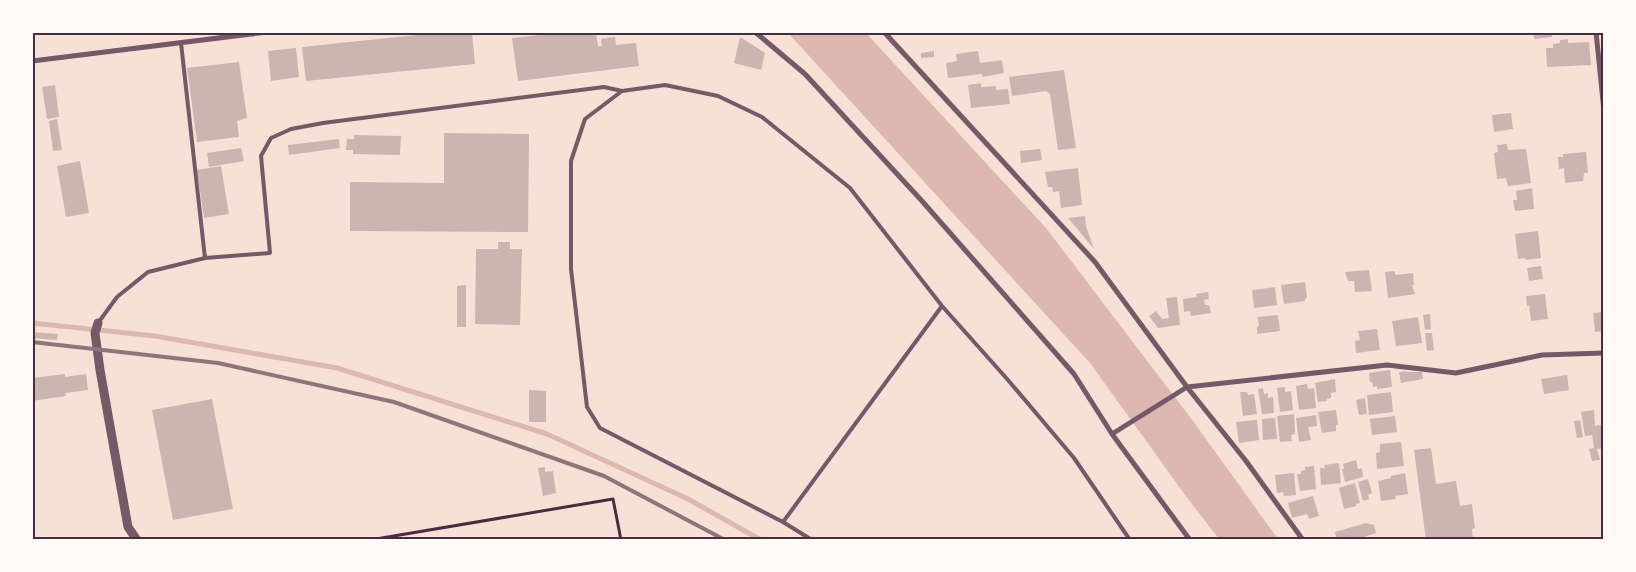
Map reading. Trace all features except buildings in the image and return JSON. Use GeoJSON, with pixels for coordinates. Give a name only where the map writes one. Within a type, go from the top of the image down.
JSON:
{"type":"FeatureCollection","features":[{"type":"Feature","properties":{"kind":"street"},"geometry":{"type":"LineString","coordinates":[[32,61],[268,32]]}},
{"type":"Feature","properties":{"kind":"street"},"geometry":{"type":"LineString","coordinates":[[755,32],[805,74],[928,208],[1074,374],[1112,434],[1190,540]]}},
{"type":"Feature","properties":{"kind":"street"},"geometry":{"type":"LineString","coordinates":[[884,32],[1095,262],[1187,387],[1246,461],[1303,540]]}},
{"type":"Feature","properties":{"kind":"street"},"geometry":{"type":"LineString","coordinates":[[1596,32],[1604,111]]}},
{"type":"Feature","properties":{"kind":"street"},"geometry":{"type":"LineString","coordinates":[[98,323],[95,333],[100,370],[128,527],[137,540]]}},
{"type":"Feature","properties":{"kind":"street"},"geometry":{"type":"LineString","coordinates":[[1112,434],[1187,387],[1387,365],[1456,373],[1542,355],[1604,353]]}},
{"type":"Feature","properties":{"kind":"lane"},"geometry":{"type":"LineString","coordinates":[[181,43],[204,258]]}},
{"type":"Feature","properties":{"kind":"lane"},"geometry":{"type":"LineString","coordinates":[[98,323],[117,297],[148,272],[204,258],[270,253],[261,156],[271,138],[291,129],[322,123],[604,87],[622,90],[665,84],[718,96],[762,117],[850,188],[942,306],[1074,458],[1130,540]]}},
{"type":"Feature","properties":{"kind":"lane"},"geometry":{"type":"LineString","coordinates":[[622,90],[586,118],[571,161],[571,269],[587,407],[600,428],[783,522],[812,540]]}},
{"type":"Feature","properties":{"kind":"lane"},"geometry":{"type":"LineString","coordinates":[[783,522],[942,306]]}},
{"type":"Feature","properties":{"kind":"path"},"geometry":{"type":"LineString","coordinates":[[370,540],[613,499],[621,540]]}},
{"type":"Feature","properties":{"kind":"shaded area"},"geometry":{"type":"Polygon","coordinates":[[[788,33],[866,33],[1046,228],[1193,421],[1278,539],[1219,539],[1090,363],[788,33]]]}},
{"type":"Feature","properties":{"kind":"waterway"},"geometry":{"type":"LineString","coordinates":[[32,323],[155,336],[337,368],[547,434],[688,499],[761,540]]}},
{"type":"Feature","properties":{"kind":"railway"},"geometry":{"type":"LineString","coordinates":[[32,342],[218,363],[394,402],[604,476],[725,540]]}}]}
